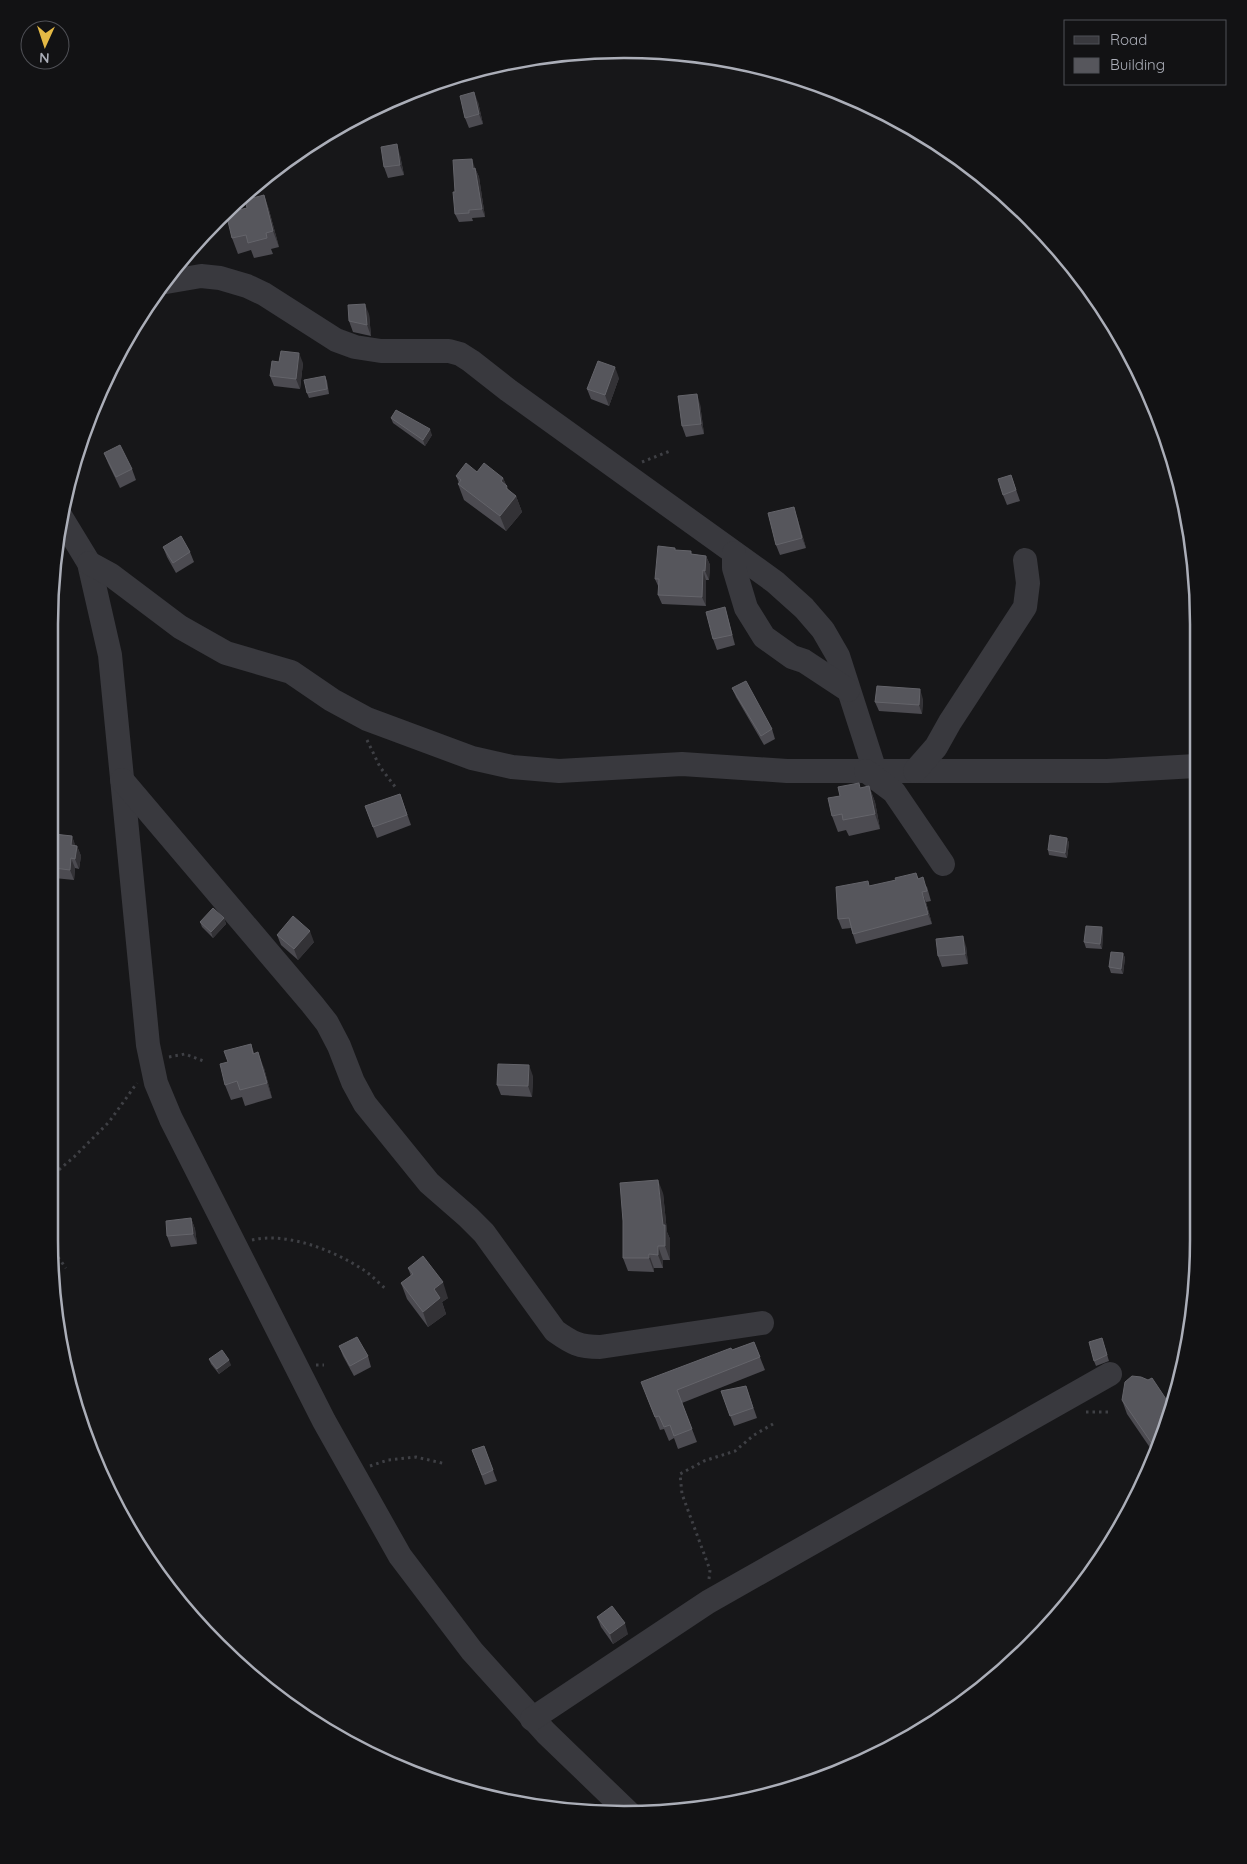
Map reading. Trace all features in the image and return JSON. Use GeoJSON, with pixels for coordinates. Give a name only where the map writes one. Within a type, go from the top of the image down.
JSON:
{"type":"FeatureCollection","features":[{"type":"Feature","properties":{"kind":"street"},"geometry":{"type":"LineString","coordinates":[[173,281],[201,276],[220,278],[247,286],[264,294],[336,340],[355,347],[381,351],[449,351],[460,354],[775,582],[804,608],[823,630],[838,656],[871,771],[894,792],[943,864]]}},
{"type":"Feature","properties":{"kind":"street"},"geometry":{"type":"LineString","coordinates":[[66,525],[89,563],[110,656],[148,1045],[156,1083],[172,1119],[324,1421],[400,1556],[472,1651],[532,1719],[622,1806]]}},
{"type":"Feature","properties":{"kind":"street"},"geometry":{"type":"LineString","coordinates":[[734,553],[734,568],[746,608],[764,637],[792,657],[804,661],[848,690]]}},
{"type":"Feature","properties":{"kind":"street"},"geometry":{"type":"LineString","coordinates":[[915,771],[936,747],[950,722],[1025,607],[1028,583],[1025,560]]}},
{"type":"Feature","properties":{"kind":"street"},"geometry":{"type":"LineString","coordinates":[[89,563],[111,575],[180,627],[226,653],[291,672],[348,710],[472,758],[512,767],[559,771],[682,764],[787,771],[1107,771],[1190,766]]}},
{"type":"Feature","properties":{"kind":"street"},"geometry":{"type":"LineString","coordinates":[[122,780],[327,1023],[364,1104],[429,1183],[468,1216],[484,1233],[555,1331],[571,1342],[584,1347],[600,1347],[762,1324]]}},
{"type":"Feature","properties":{"kind":"street"},"geometry":{"type":"LineString","coordinates":[[532,1719],[708,1602],[1110,1374]]}},
{"type":"Feature","properties":{"kind":"path"},"geometry":{"type":"LineString","coordinates":[[621,471],[670,451]]}},
{"type":"Feature","properties":{"kind":"path"},"geometry":{"type":"LineString","coordinates":[[348,710],[367,740],[380,767],[396,788]]}},
{"type":"Feature","properties":{"kind":"path"},"geometry":{"type":"LineString","coordinates":[[58,1171],[109,1122],[152,1061],[185,1054],[206,1062]]}},
{"type":"Feature","properties":{"kind":"path"},"geometry":{"type":"LineString","coordinates":[[235,1245],[265,1237],[294,1240],[336,1254],[364,1270],[386,1289]]}},
{"type":"Feature","properties":{"kind":"path"},"geometry":{"type":"LineString","coordinates":[[58,1258],[66,1268]]}},
{"type":"Feature","properties":{"kind":"path"},"geometry":{"type":"LineString","coordinates":[[708,1602],[710,1570],[682,1494],[680,1474],[704,1460],[735,1451],[754,1435],[773,1424]]}},
{"type":"Feature","properties":{"kind":"path"},"geometry":{"type":"LineString","coordinates":[[352,1471],[388,1460],[416,1457],[446,1464]]}},
{"type":"Feature","properties":{"kind":"building"},"geometry":{"type":"Polygon","coordinates":[[[474,92],[479,114],[465,118],[460,96],[474,92]]]}},
{"type":"Feature","properties":{"kind":"building"},"geometry":{"type":"Polygon","coordinates":[[[397,144],[400,165],[384,167],[381,147],[397,144]]]}},
{"type":"Feature","properties":{"kind":"building"},"geometry":{"type":"Polygon","coordinates":[[[472,159],[482,209],[469,210],[469,213],[455,214],[453,160],[472,159]]]}},
{"type":"Feature","properties":{"kind":"building"},"geometry":{"type":"Polygon","coordinates":[[[264,195],[273,231],[266,233],[267,238],[248,243],[246,235],[232,238],[227,219],[236,210],[247,208],[246,202],[249,199],[264,195]]]}},
{"type":"Feature","properties":{"kind":"building"},"geometry":{"type":"Polygon","coordinates":[[[365,304],[367,325],[349,321],[348,305],[365,304]]]}},
{"type":"Feature","properties":{"kind":"building"},"geometry":{"type":"Polygon","coordinates":[[[281,351],[299,353],[296,379],[270,376],[272,361],[279,362],[281,351]]]}},
{"type":"Feature","properties":{"kind":"building"},"geometry":{"type":"Polygon","coordinates":[[[598,361],[615,367],[605,395],[587,389],[598,361]]]}},
{"type":"Feature","properties":{"kind":"building"},"geometry":{"type":"Polygon","coordinates":[[[325,376],[327,389],[307,393],[304,380],[325,376]]]}},
{"type":"Feature","properties":{"kind":"building"},"geometry":{"type":"Polygon","coordinates":[[[697,394],[701,424],[682,426],[678,396],[697,394]]]}},
{"type":"Feature","properties":{"kind":"building"},"geometry":{"type":"Polygon","coordinates":[[[396,410],[430,429],[423,440],[391,418],[396,410]]]}},
{"type":"Feature","properties":{"kind":"building"},"geometry":{"type":"Polygon","coordinates":[[[120,445],[132,469],[116,477],[104,453],[120,445]]]}},
{"type":"Feature","properties":{"kind":"building"},"geometry":{"type":"Polygon","coordinates":[[[466,463],[477,472],[484,463],[503,478],[501,481],[507,486],[506,488],[516,496],[500,516],[458,484],[461,480],[456,476],[466,463]]]}},
{"type":"Feature","properties":{"kind":"building"},"geometry":{"type":"Polygon","coordinates":[[[1011,475],[1016,490],[1003,495],[998,479],[1011,475]]]}},
{"type":"Feature","properties":{"kind":"building"},"geometry":{"type":"Polygon","coordinates":[[[794,507],[802,538],[776,545],[768,513],[794,507]]]}},
{"type":"Feature","properties":{"kind":"building"},"geometry":{"type":"Polygon","coordinates":[[[181,536],[190,552],[173,563],[163,547],[181,536]]]}},
{"type":"Feature","properties":{"kind":"building"},"geometry":{"type":"Polygon","coordinates":[[[658,546],[691,551],[691,554],[706,556],[705,571],[703,570],[702,597],[658,595],[659,579],[655,579],[658,546]]]}},
{"type":"Feature","properties":{"kind":"building"},"geometry":{"type":"Polygon","coordinates":[[[725,607],[732,635],[713,639],[706,612],[725,607]]]}},
{"type":"Feature","properties":{"kind":"building"},"geometry":{"type":"Polygon","coordinates":[[[746,681],[772,729],[761,736],[732,688],[746,681]]]}},
{"type":"Feature","properties":{"kind":"building"},"geometry":{"type":"Polygon","coordinates":[[[877,686],[920,689],[919,705],[875,702],[877,686]]]}},
{"type":"Feature","properties":{"kind":"building"},"geometry":{"type":"Polygon","coordinates":[[[859,783],[860,788],[869,786],[875,814],[843,820],[842,814],[832,816],[828,798],[840,796],[838,787],[859,783]]]}},
{"type":"Feature","properties":{"kind":"building"},"geometry":{"type":"Polygon","coordinates":[[[400,794],[407,815],[373,827],[365,806],[400,794]]]}},
{"type":"Feature","properties":{"kind":"building"},"geometry":{"type":"Polygon","coordinates":[[[58,834],[72,836],[71,845],[77,846],[75,859],[71,858],[70,870],[58,868],[58,834]]]}},
{"type":"Feature","properties":{"kind":"building"},"geometry":{"type":"Polygon","coordinates":[[[1050,835],[1067,838],[1065,853],[1048,850],[1050,835]]]}},
{"type":"Feature","properties":{"kind":"building"},"geometry":{"type":"Polygon","coordinates":[[[916,873],[918,879],[923,877],[927,891],[922,892],[928,914],[853,934],[849,918],[838,919],[836,887],[868,881],[869,886],[916,873]]]}},
{"type":"Feature","properties":{"kind":"building"},"geometry":{"type":"Polygon","coordinates":[[[213,908],[224,918],[211,932],[200,922],[213,908]]]}},
{"type":"Feature","properties":{"kind":"building"},"geometry":{"type":"Polygon","coordinates":[[[293,916],[310,931],[294,949],[277,935],[293,916]]]}},
{"type":"Feature","properties":{"kind":"building"},"geometry":{"type":"Polygon","coordinates":[[[1086,926],[1102,927],[1100,944],[1084,942],[1086,926]]]}},
{"type":"Feature","properties":{"kind":"building"},"geometry":{"type":"Polygon","coordinates":[[[963,936],[965,954],[938,956],[936,939],[963,936]]]}},
{"type":"Feature","properties":{"kind":"building"},"geometry":{"type":"Polygon","coordinates":[[[1111,952],[1123,953],[1121,969],[1109,967],[1111,952]]]}},
{"type":"Feature","properties":{"kind":"building"},"geometry":{"type":"Polygon","coordinates":[[[251,1044],[253,1054],[258,1052],[267,1083],[240,1090],[237,1081],[225,1085],[220,1064],[228,1062],[224,1051],[251,1044]]]}},
{"type":"Feature","properties":{"kind":"building"},"geometry":{"type":"Polygon","coordinates":[[[498,1064],[529,1065],[528,1086],[497,1085],[498,1064]]]}},
{"type":"Feature","properties":{"kind":"building"},"geometry":{"type":"Polygon","coordinates":[[[658,1180],[663,1225],[665,1225],[665,1246],[658,1246],[658,1255],[649,1254],[649,1258],[623,1258],[620,1183],[658,1180]]]}},
{"type":"Feature","properties":{"kind":"building"},"geometry":{"type":"Polygon","coordinates":[[[191,1218],[193,1234],[167,1236],[166,1221],[191,1218]]]}},
{"type":"Feature","properties":{"kind":"building"},"geometry":{"type":"Polygon","coordinates":[[[423,1256],[443,1282],[434,1289],[440,1298],[423,1312],[401,1283],[413,1274],[408,1268],[423,1256]]]}},
{"type":"Feature","properties":{"kind":"building"},"geometry":{"type":"Polygon","coordinates":[[[357,1337],[368,1356],[350,1366],[339,1346],[357,1337]]]}},
{"type":"Feature","properties":{"kind":"building"},"geometry":{"type":"Polygon","coordinates":[[[1102,1338],[1107,1355],[1094,1361],[1089,1342],[1102,1338]]]}},
{"type":"Feature","properties":{"kind":"building"},"geometry":{"type":"Polygon","coordinates":[[[754,1342],[760,1357],[677,1390],[692,1429],[674,1436],[670,1425],[664,1427],[659,1416],[655,1417],[641,1382],[731,1348],[732,1350],[754,1342]]]}},
{"type":"Feature","properties":{"kind":"building"},"geometry":{"type":"Polygon","coordinates":[[[222,1350],[229,1360],[217,1369],[209,1359],[222,1350]]]}},
{"type":"Feature","properties":{"kind":"building"},"geometry":{"type":"Polygon","coordinates":[[[1132,1376],[1148,1380],[1152,1378],[1166,1399],[1151,1443],[1122,1400],[1125,1382],[1132,1376]]]}},
{"type":"Feature","properties":{"kind":"building"},"geometry":{"type":"Polygon","coordinates":[[[746,1386],[753,1408],[730,1416],[721,1391],[746,1386]]]}},
{"type":"Feature","properties":{"kind":"building"},"geometry":{"type":"Polygon","coordinates":[[[484,1446],[493,1470],[482,1475],[472,1450],[484,1446]]]}},
{"type":"Feature","properties":{"kind":"building"},"geometry":{"type":"Polygon","coordinates":[[[612,1606],[625,1623],[610,1634],[597,1617],[612,1606]]]}}]}
